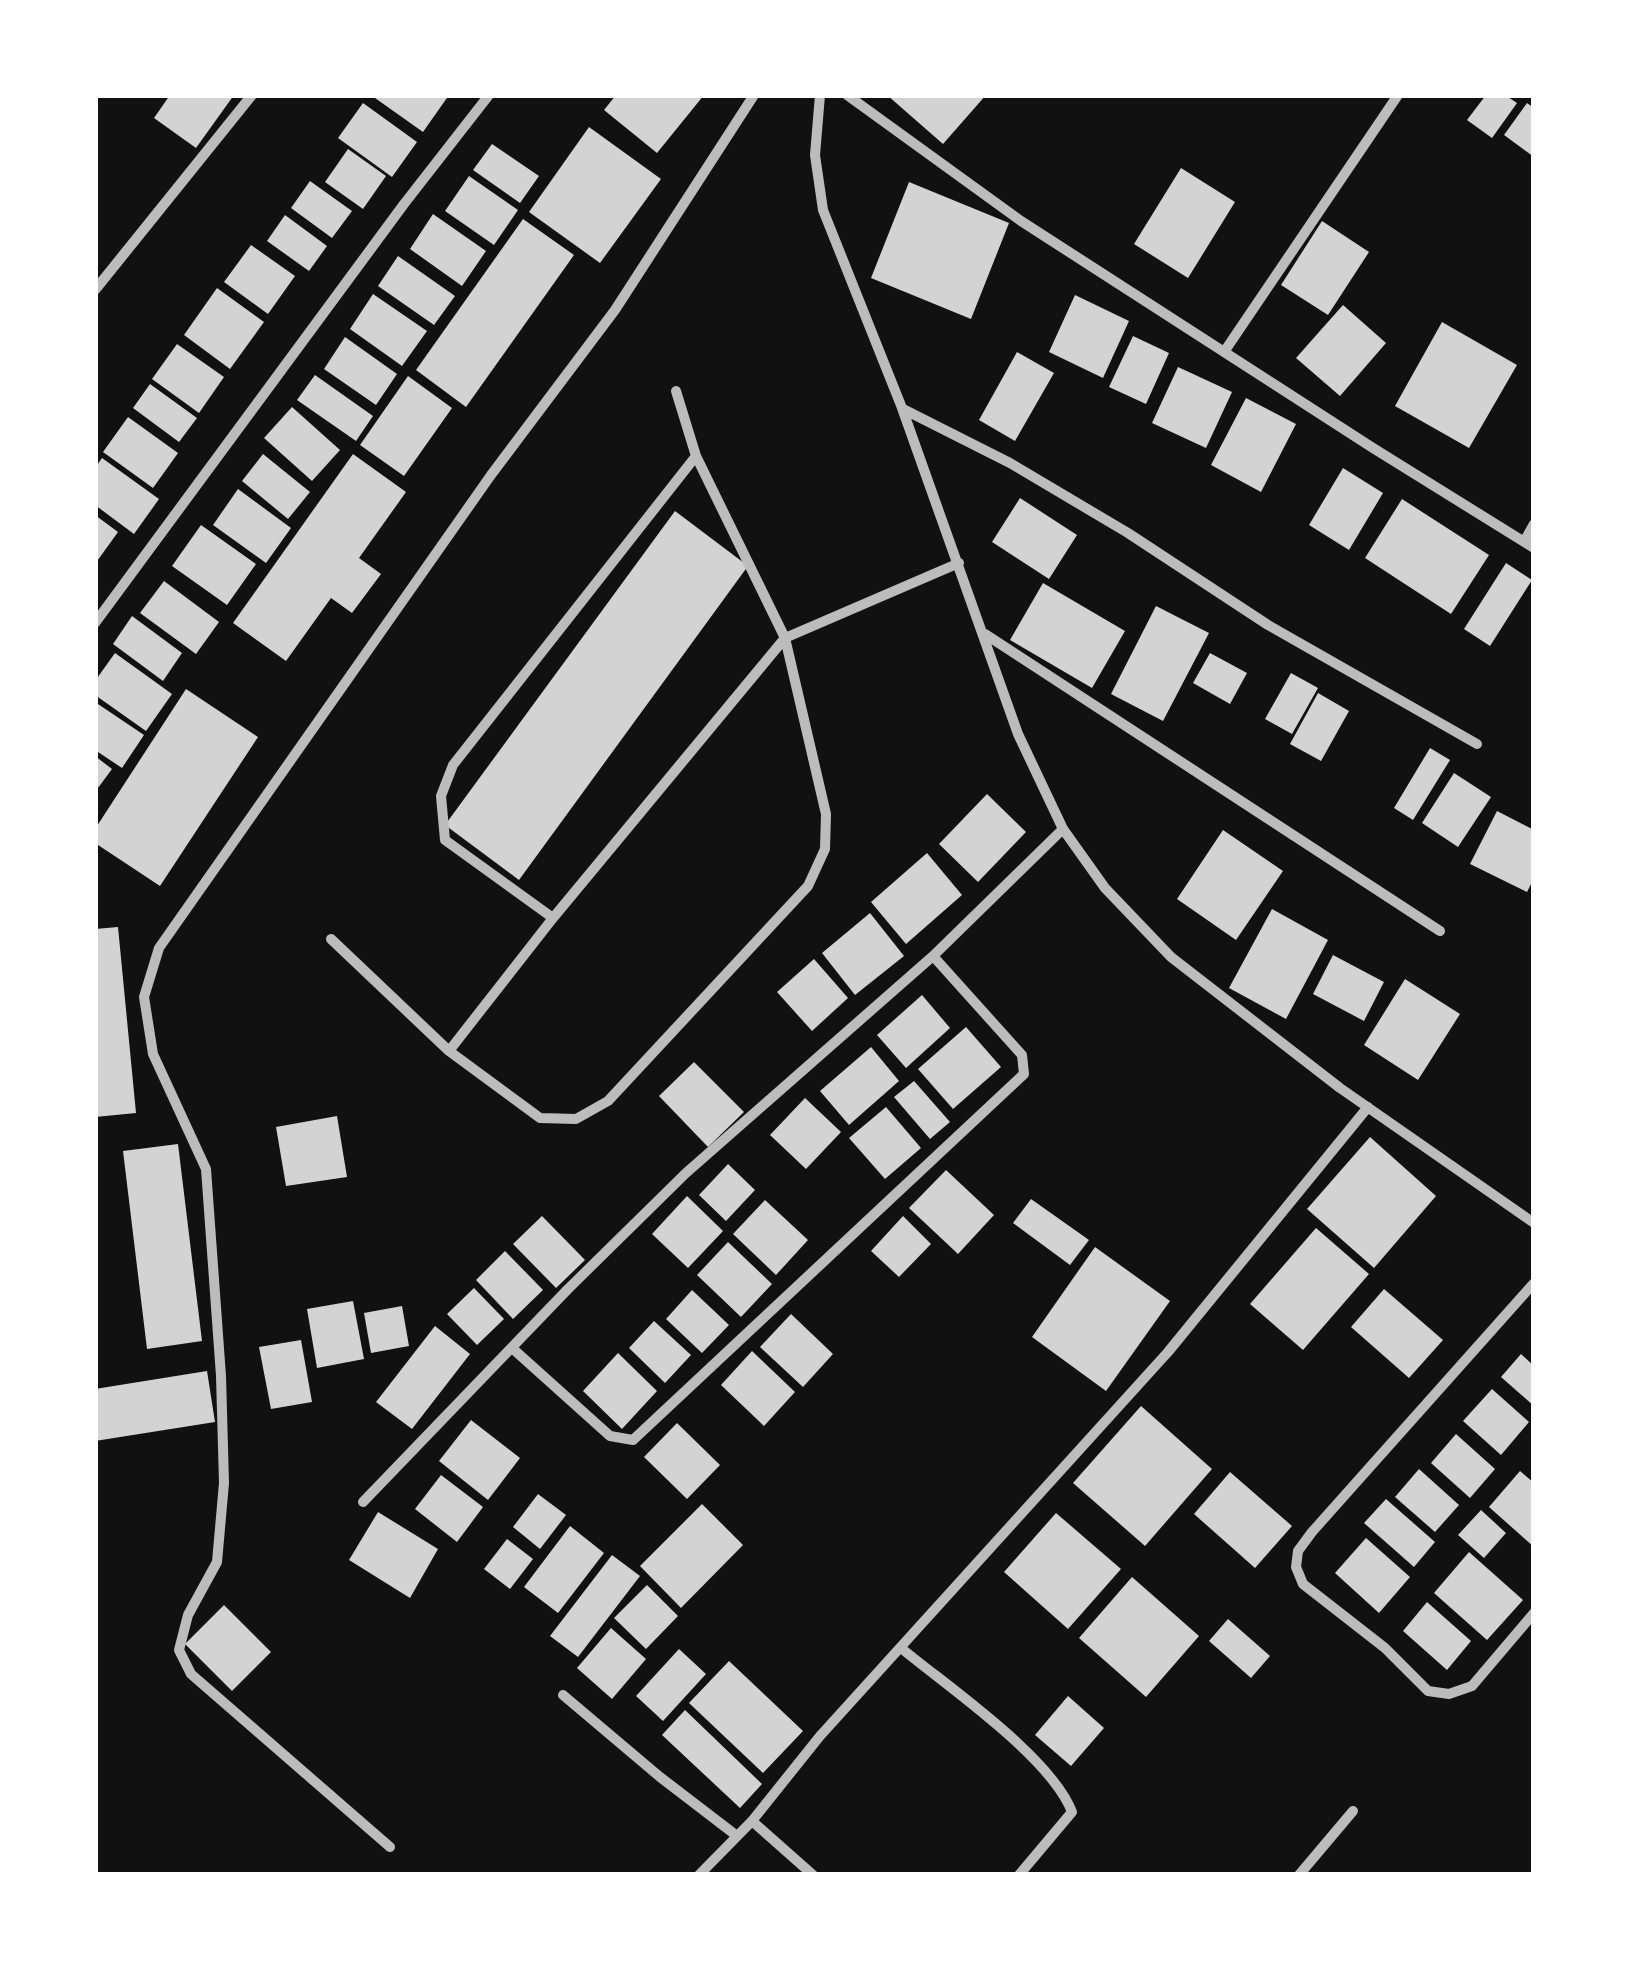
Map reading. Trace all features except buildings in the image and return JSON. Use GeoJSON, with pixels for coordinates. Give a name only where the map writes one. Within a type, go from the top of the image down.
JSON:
{"type":"FeatureCollection","features":[{"type":"Feature","properties":{"kind":"street"},"geometry":{"type":"LineString","coordinates":[[95,290],[252,95]]}},
{"type":"Feature","properties":{"kind":"street"},"geometry":{"type":"LineString","coordinates":[[95,623],[404,204],[490,95]]}},
{"type":"Feature","properties":{"kind":"street"},"geometry":{"type":"LineString","coordinates":[[390,1847],[192,1674],[179,1650],[188,1615],[216,1562],[224,1483],[221,1376],[206,1170],[153,1054],[144,997],[160,948],[480,491],[614,310],[754,95]]}},
{"type":"Feature","properties":{"kind":"street"},"geometry":{"type":"LineString","coordinates":[[820,95],[815,155],[823,210],[902,408],[1018,734],[1063,829],[1104,888],[1172,958],[1368,1107],[1534,1223]]}},
{"type":"Feature","properties":{"kind":"street"},"geometry":{"type":"LineString","coordinates":[[848,95],[1021,221],[1529,545],[1534,524]]}},
{"type":"Feature","properties":{"kind":"street"},"geometry":{"type":"LineString","coordinates":[[1224,352],[1398,95]]}},
{"type":"Feature","properties":{"kind":"street"},"geometry":{"type":"LineString","coordinates":[[331,939],[450,1051],[540,1118],[576,1118],[608,1101],[808,886],[824,849],[826,814],[785,638],[696,456],[676,391]]}},
{"type":"Feature","properties":{"kind":"street"},"geometry":{"type":"LineString","coordinates":[[902,408],[1027,473],[1128,533],[1268,625],[1477,744]]}},
{"type":"Feature","properties":{"kind":"street"},"geometry":{"type":"LineString","coordinates":[[553,918],[445,840],[441,796],[452,765],[696,456]]}},
{"type":"Feature","properties":{"kind":"street"},"geometry":{"type":"LineString","coordinates":[[450,1051],[553,918],[785,638],[959,564]]}},
{"type":"Feature","properties":{"kind":"street"},"geometry":{"type":"LineString","coordinates":[[984,633],[1440,932]]}},
{"type":"Feature","properties":{"kind":"street"},"geometry":{"type":"LineString","coordinates":[[364,1502],[686,1173],[933,956],[1063,829]]}},
{"type":"Feature","properties":{"kind":"street"},"geometry":{"type":"LineString","coordinates":[[512,1348],[610,1436],[633,1440],[1024,1074],[1022,1055],[933,956]]}},
{"type":"Feature","properties":{"kind":"street"},"geometry":{"type":"LineString","coordinates":[[699,1875],[752,1821],[820,1736],[1168,1352],[1368,1107]]}},
{"type":"Feature","properties":{"kind":"street"},"geometry":{"type":"LineString","coordinates":[[1534,1283],[1312,1532],[1298,1551],[1296,1567],[1303,1584],[1385,1648],[1428,1691],[1449,1694],[1472,1686],[1534,1612]]}},
{"type":"Feature","properties":{"kind":"street"},"geometry":{"type":"LineString","coordinates":[[901,1648],[1008,1736],[1066,1797],[1072,1812],[1019,1875]]}},
{"type":"Feature","properties":{"kind":"street"},"geometry":{"type":"LineString","coordinates":[[563,1694],[737,1836]]}},
{"type":"Feature","properties":{"kind":"street"},"geometry":{"type":"LineString","coordinates":[[1298,1875],[1353,1811]]}},
{"type":"Feature","properties":{"kind":"street"},"geometry":{"type":"LineString","coordinates":[[752,1821],[814,1875]]}}]}
